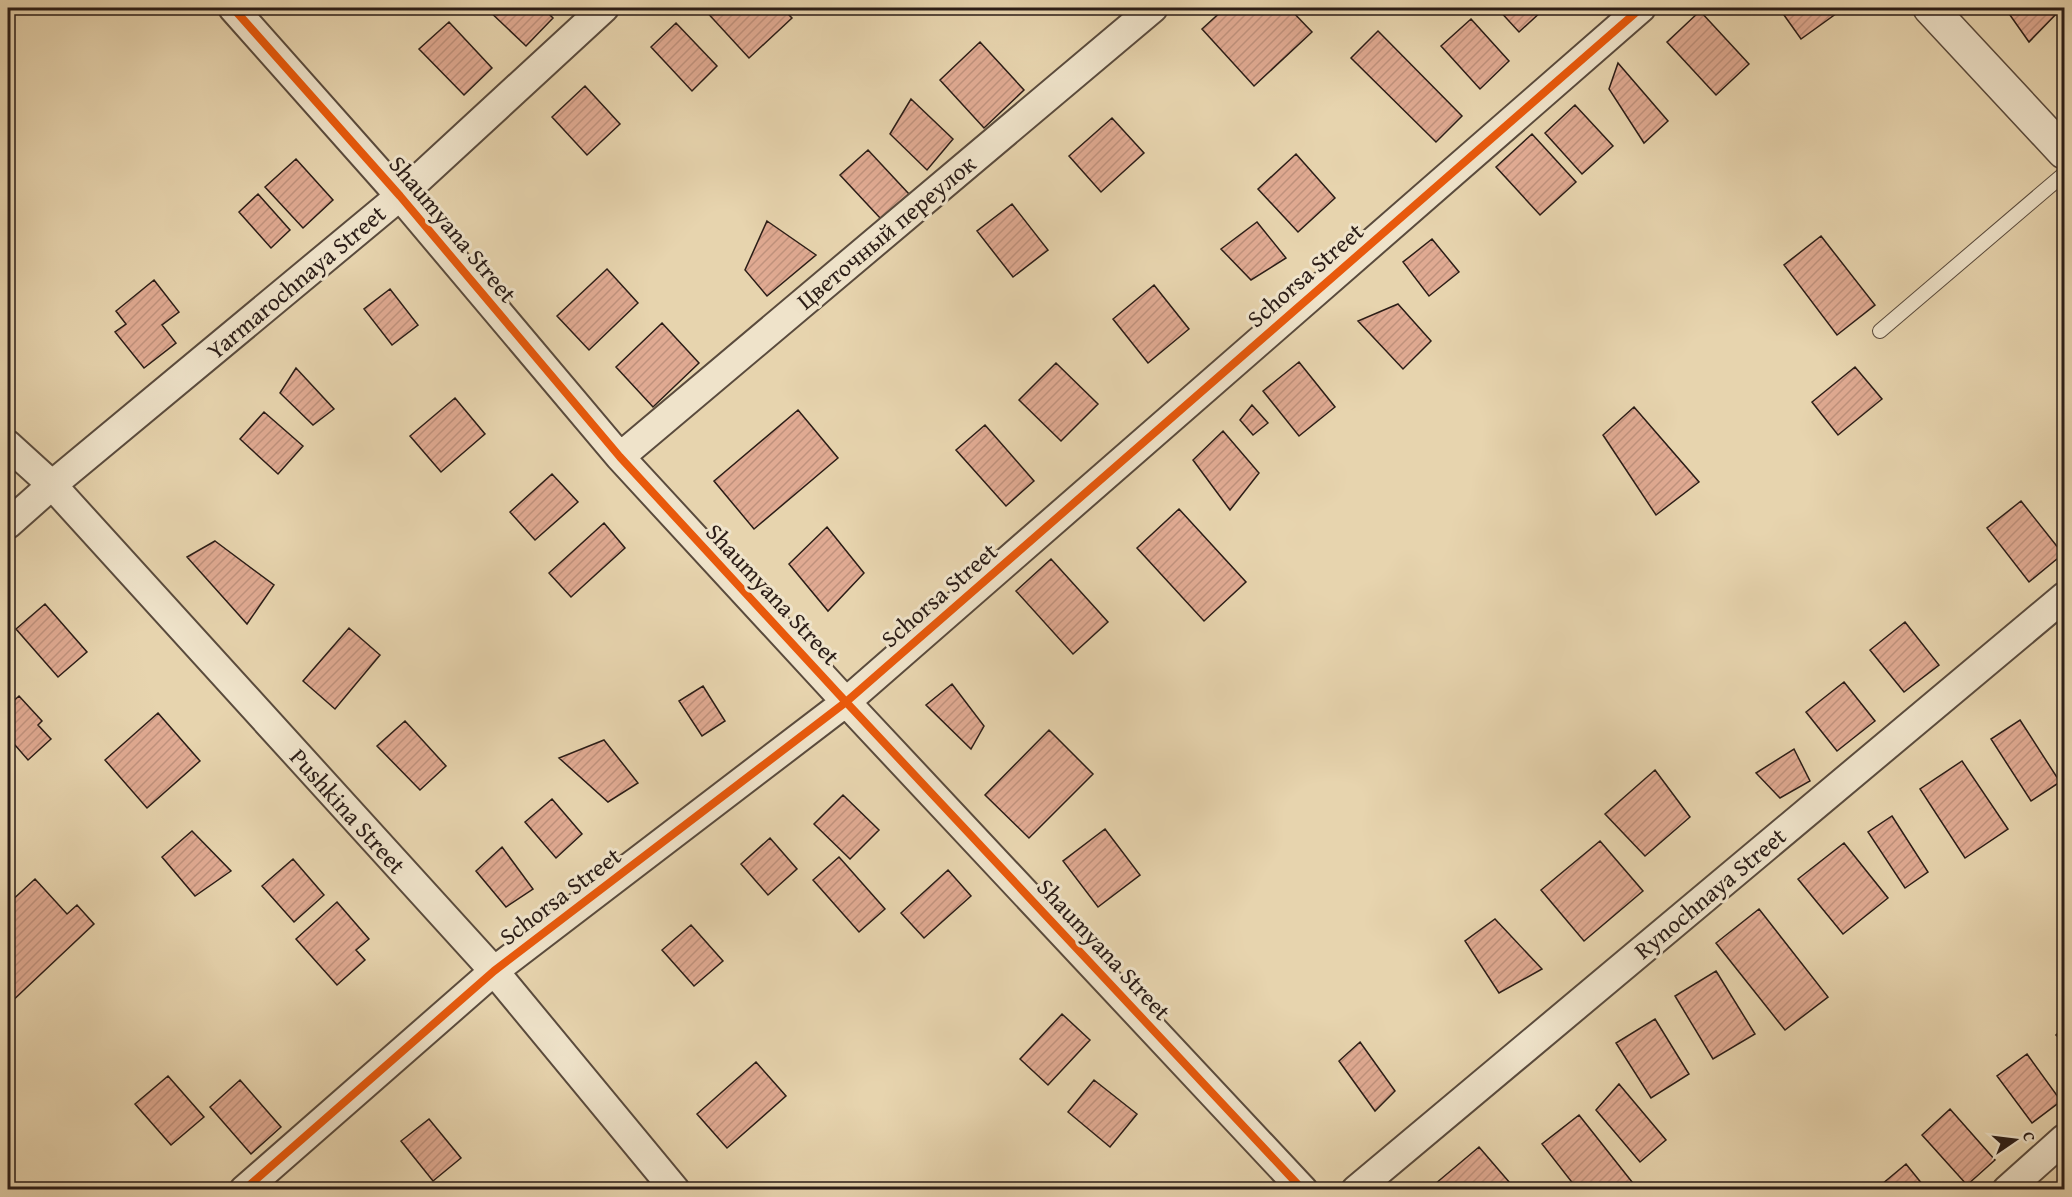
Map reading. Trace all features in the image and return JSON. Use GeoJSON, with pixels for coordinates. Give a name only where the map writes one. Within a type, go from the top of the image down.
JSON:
{"type":"FeatureCollection","features":[{"type":"Feature","properties":{"kind":"street","name":"Shaumyana Street"},"geometry":{"type":"LineString","coordinates":[[233,8],[400,196],[620,457],[1303,1190]]}},
{"type":"Feature","properties":{"kind":"street","name":"Yarmarochnaya Street"},"geometry":{"type":"LineString","coordinates":[[8,524],[400,196],[604,8]]}},
{"type":"Feature","properties":{"kind":"street","name":"Цветочный переулок"},"geometry":{"type":"LineString","coordinates":[[620,457],[1152,8]]}},
{"type":"Feature","properties":{"kind":"street","name":"Schorsa Street"},"geometry":{"type":"LineString","coordinates":[[244,1190],[494,971],[846,702],[1641,8]]}},
{"type":"Feature","properties":{"kind":"street"},"geometry":{"type":"LineString","coordinates":[[1930,8],[2064,152]]}},
{"type":"Feature","properties":{"kind":"street","name":"Pushkina Street"},"geometry":{"type":"LineString","coordinates":[[8,445],[52,485],[494,971],[675,1190]]}},
{"type":"Feature","properties":{"kind":"street","name":"Rynochnaya Street"},"geometry":{"type":"LineString","coordinates":[[1356,1190],[2064,597]]}},
{"type":"Feature","properties":{"kind":"street"},"geometry":{"type":"LineString","coordinates":[[2007,1190],[2064,1138]]}},
{"type":"Feature","properties":{"kind":"lane"},"geometry":{"type":"LineString","coordinates":[[1880,331],[2064,174]]}},
{"type":"Feature","properties":{"kind":"building"},"geometry":{"type":"Polygon","coordinates":[[[486,8],[543,8],[553,18],[526,46],[486,8]]]}},
{"type":"Feature","properties":{"kind":"building"},"geometry":{"type":"Polygon","coordinates":[[[703,8],[782,8],[792,18],[749,58],[703,8]]]}},
{"type":"Feature","properties":{"kind":"building"},"geometry":{"type":"Polygon","coordinates":[[[1225,8],[1289,8],[1312,32],[1254,86],[1202,29],[1225,8]]]}},
{"type":"Feature","properties":{"kind":"building"},"geometry":{"type":"Polygon","coordinates":[[[1497,8],[1541,8],[1543,10],[1519,32],[1497,8]]]}},
{"type":"Feature","properties":{"kind":"building"},"geometry":{"type":"Polygon","coordinates":[[[1779,8],[1844,8],[1801,39],[1779,8]]]}},
{"type":"Feature","properties":{"kind":"building"},"geometry":{"type":"Polygon","coordinates":[[[2005,8],[2062,8],[2029,42],[2005,8]]]}},
{"type":"Feature","properties":{"kind":"building"},"geometry":{"type":"Polygon","coordinates":[[[1700,11],[1749,64],[1716,95],[1667,42],[1700,11]]]}},
{"type":"Feature","properties":{"kind":"building"},"geometry":{"type":"Polygon","coordinates":[[[1471,19],[1509,61],[1480,89],[1441,46],[1471,19]]]}},
{"type":"Feature","properties":{"kind":"building"},"geometry":{"type":"Polygon","coordinates":[[[449,22],[492,68],[464,95],[419,49],[449,22]]]}},
{"type":"Feature","properties":{"kind":"building"},"geometry":{"type":"Polygon","coordinates":[[[676,23],[717,66],[692,91],[651,47],[676,23]]]}},
{"type":"Feature","properties":{"kind":"building"},"geometry":{"type":"Polygon","coordinates":[[[1378,31],[1462,116],[1436,142],[1351,58],[1378,31]]]}},
{"type":"Feature","properties":{"kind":"building"},"geometry":{"type":"Polygon","coordinates":[[[980,42],[1024,90],[984,128],[940,80],[980,42]]]}},
{"type":"Feature","properties":{"kind":"building"},"geometry":{"type":"Polygon","coordinates":[[[1618,63],[1668,121],[1644,143],[1609,89],[1618,63]]]}},
{"type":"Feature","properties":{"kind":"building"},"geometry":{"type":"Polygon","coordinates":[[[585,86],[620,124],[587,155],[552,117],[585,86]]]}},
{"type":"Feature","properties":{"kind":"building"},"geometry":{"type":"Polygon","coordinates":[[[911,99],[953,139],[927,170],[890,134],[911,99]]]}},
{"type":"Feature","properties":{"kind":"building"},"geometry":{"type":"Polygon","coordinates":[[[1575,105],[1613,146],[1582,174],[1545,133],[1575,105]]]}},
{"type":"Feature","properties":{"kind":"building"},"geometry":{"type":"Polygon","coordinates":[[[1112,118],[1144,153],[1101,192],[1069,156],[1112,118]]]}},
{"type":"Feature","properties":{"kind":"building"},"geometry":{"type":"Polygon","coordinates":[[[1532,134],[1576,182],[1540,215],[1496,167],[1532,134]]]}},
{"type":"Feature","properties":{"kind":"building"},"geometry":{"type":"Polygon","coordinates":[[[868,150],[909,194],[881,219],[840,175],[868,150]]]}},
{"type":"Feature","properties":{"kind":"building"},"geometry":{"type":"Polygon","coordinates":[[[1296,154],[1335,198],[1298,232],[1258,189],[1296,154]]]}},
{"type":"Feature","properties":{"kind":"building"},"geometry":{"type":"Polygon","coordinates":[[[296,159],[333,200],[303,228],[265,187],[296,159]]]}},
{"type":"Feature","properties":{"kind":"building"},"geometry":{"type":"Polygon","coordinates":[[[258,194],[290,230],[271,248],[239,212],[258,194]]]}},
{"type":"Feature","properties":{"kind":"building"},"geometry":{"type":"Polygon","coordinates":[[[1012,204],[1048,250],[1013,277],[977,231],[1012,204]]]}},
{"type":"Feature","properties":{"kind":"building"},"geometry":{"type":"Polygon","coordinates":[[[767,221],[816,255],[767,296],[745,270],[767,221]]]}},
{"type":"Feature","properties":{"kind":"building"},"geometry":{"type":"Polygon","coordinates":[[[1257,222],[1286,258],[1251,280],[1221,249],[1257,222]]]}},
{"type":"Feature","properties":{"kind":"building"},"geometry":{"type":"Polygon","coordinates":[[[1821,236],[1875,305],[1837,335],[1784,265],[1821,236]]]}},
{"type":"Feature","properties":{"kind":"building"},"geometry":{"type":"Polygon","coordinates":[[[1432,239],[1459,272],[1429,296],[1403,262],[1432,239]]]}},
{"type":"Feature","properties":{"kind":"building"},"geometry":{"type":"Polygon","coordinates":[[[607,269],[638,303],[589,350],[557,316],[607,269]]]}},
{"type":"Feature","properties":{"kind":"building"},"geometry":{"type":"Polygon","coordinates":[[[154,280],[179,312],[162,325],[176,343],[144,368],[115,332],[126,324],[116,311],[154,280]]]}},
{"type":"Feature","properties":{"kind":"building"},"geometry":{"type":"Polygon","coordinates":[[[1154,285],[1189,329],[1148,363],[1113,319],[1154,285]]]}},
{"type":"Feature","properties":{"kind":"building"},"geometry":{"type":"Polygon","coordinates":[[[390,289],[418,325],[392,345],[364,309],[390,289]]]}},
{"type":"Feature","properties":{"kind":"building"},"geometry":{"type":"Polygon","coordinates":[[[1398,304],[1431,341],[1403,369],[1358,321],[1398,304]]]}},
{"type":"Feature","properties":{"kind":"building"},"geometry":{"type":"Polygon","coordinates":[[[662,323],[699,363],[653,407],[616,367],[662,323]]]}},
{"type":"Feature","properties":{"kind":"building"},"geometry":{"type":"Polygon","coordinates":[[[1299,362],[1335,407],[1299,436],[1263,391],[1299,362]]]}},
{"type":"Feature","properties":{"kind":"building"},"geometry":{"type":"Polygon","coordinates":[[[1056,363],[1098,404],[1061,441],[1019,400],[1056,363]]]}},
{"type":"Feature","properties":{"kind":"building"},"geometry":{"type":"Polygon","coordinates":[[[1855,367],[1882,399],[1838,435],[1812,402],[1855,367]]]}},
{"type":"Feature","properties":{"kind":"building"},"geometry":{"type":"Polygon","coordinates":[[[296,368],[334,409],[313,425],[280,393],[296,368]]]}},
{"type":"Feature","properties":{"kind":"building"},"geometry":{"type":"Polygon","coordinates":[[[455,398],[485,434],[441,472],[410,436],[455,398]]]}},
{"type":"Feature","properties":{"kind":"building"},"geometry":{"type":"Polygon","coordinates":[[[1252,405],[1268,423],[1253,435],[1240,420],[1252,405]]]}},
{"type":"Feature","properties":{"kind":"building"},"geometry":{"type":"Polygon","coordinates":[[[1634,407],[1699,482],[1656,515],[1603,435],[1634,407]]]}},
{"type":"Feature","properties":{"kind":"building"},"geometry":{"type":"Polygon","coordinates":[[[798,410],[838,458],[754,529],[714,481],[798,410]]]}},
{"type":"Feature","properties":{"kind":"building"},"geometry":{"type":"Polygon","coordinates":[[[264,412],[303,446],[278,474],[240,439],[264,412]]]}},
{"type":"Feature","properties":{"kind":"building"},"geometry":{"type":"Polygon","coordinates":[[[985,425],[1034,481],[1006,506],[956,450],[985,425]]]}},
{"type":"Feature","properties":{"kind":"building"},"geometry":{"type":"Polygon","coordinates":[[[1223,431],[1259,473],[1230,510],[1193,460],[1223,431]]]}},
{"type":"Feature","properties":{"kind":"building"},"geometry":{"type":"Polygon","coordinates":[[[552,474],[578,502],[535,540],[510,512],[552,474]]]}},
{"type":"Feature","properties":{"kind":"building"},"geometry":{"type":"Polygon","coordinates":[[[2021,501],[2063,554],[2029,582],[1987,528],[2021,501]]]}},
{"type":"Feature","properties":{"kind":"building"},"geometry":{"type":"Polygon","coordinates":[[[1179,509],[1246,582],[1204,621],[1137,548],[1179,509]]]}},
{"type":"Feature","properties":{"kind":"building"},"geometry":{"type":"Polygon","coordinates":[[[604,523],[625,548],[571,597],[549,573],[604,523]]]}},
{"type":"Feature","properties":{"kind":"building"},"geometry":{"type":"Polygon","coordinates":[[[827,527],[864,573],[828,611],[789,564],[827,527]]]}},
{"type":"Feature","properties":{"kind":"building"},"geometry":{"type":"Polygon","coordinates":[[[215,541],[274,585],[247,624],[187,557],[215,541]]]}},
{"type":"Feature","properties":{"kind":"building"},"geometry":{"type":"Polygon","coordinates":[[[1051,559],[1108,622],[1073,654],[1016,591],[1051,559]]]}},
{"type":"Feature","properties":{"kind":"building"},"geometry":{"type":"Polygon","coordinates":[[[45,604],[87,652],[58,677],[16,629],[45,604]]]}},
{"type":"Feature","properties":{"kind":"building"},"geometry":{"type":"Polygon","coordinates":[[[1905,622],[1939,665],[1904,692],[1870,650],[1905,622]]]}},
{"type":"Feature","properties":{"kind":"building"},"geometry":{"type":"Polygon","coordinates":[[[349,628],[380,655],[335,709],[303,681],[349,628]]]}},
{"type":"Feature","properties":{"kind":"building"},"geometry":{"type":"Polygon","coordinates":[[[1844,682],[1875,721],[1837,751],[1806,712],[1844,682]]]}},
{"type":"Feature","properties":{"kind":"building"},"geometry":{"type":"Polygon","coordinates":[[[952,684],[984,726],[971,749],[926,705],[952,684]]]}},
{"type":"Feature","properties":{"kind":"building"},"geometry":{"type":"Polygon","coordinates":[[[703,686],[725,721],[702,736],[679,701],[703,686]]]}},
{"type":"Feature","properties":{"kind":"building"},"geometry":{"type":"Polygon","coordinates":[[[19,696],[42,721],[38,725],[51,739],[28,760],[8,737],[8,706],[19,696]]]}},
{"type":"Feature","properties":{"kind":"building"},"geometry":{"type":"Polygon","coordinates":[[[158,713],[200,761],[147,808],[105,760],[158,713]]]}},
{"type":"Feature","properties":{"kind":"building"},"geometry":{"type":"Polygon","coordinates":[[[2020,720],[2060,782],[2031,801],[1991,739],[2020,720]]]}},
{"type":"Feature","properties":{"kind":"building"},"geometry":{"type":"Polygon","coordinates":[[[405,721],[446,766],[420,790],[377,746],[405,721]]]}},
{"type":"Feature","properties":{"kind":"building"},"geometry":{"type":"Polygon","coordinates":[[[1049,730],[1093,774],[1029,838],[985,795],[1049,730]]]}},
{"type":"Feature","properties":{"kind":"building"},"geometry":{"type":"Polygon","coordinates":[[[604,740],[638,783],[608,802],[559,758],[604,740]]]}},
{"type":"Feature","properties":{"kind":"building"},"geometry":{"type":"Polygon","coordinates":[[[1794,749],[1810,781],[1780,798],[1756,773],[1794,749]]]}},
{"type":"Feature","properties":{"kind":"building"},"geometry":{"type":"Polygon","coordinates":[[[1962,761],[2008,829],[1965,858],[1920,789],[1962,761]]]}},
{"type":"Feature","properties":{"kind":"building"},"geometry":{"type":"Polygon","coordinates":[[[1655,770],[1690,817],[1645,856],[1605,814],[1655,770]]]}},
{"type":"Feature","properties":{"kind":"building"},"geometry":{"type":"Polygon","coordinates":[[[843,795],[879,830],[850,859],[814,824],[843,795]]]}},
{"type":"Feature","properties":{"kind":"building"},"geometry":{"type":"Polygon","coordinates":[[[552,799],[582,834],[556,858],[525,822],[552,799]]]}},
{"type":"Feature","properties":{"kind":"building"},"geometry":{"type":"Polygon","coordinates":[[[1892,816],[1928,872],[1905,888],[1868,832],[1892,816]]]}},
{"type":"Feature","properties":{"kind":"building"},"geometry":{"type":"Polygon","coordinates":[[[1105,829],[1140,875],[1098,907],[1063,861],[1105,829]]]}},
{"type":"Feature","properties":{"kind":"building"},"geometry":{"type":"Polygon","coordinates":[[[192,831],[231,871],[195,896],[162,857],[192,831]]]}},
{"type":"Feature","properties":{"kind":"building"},"geometry":{"type":"Polygon","coordinates":[[[770,838],[797,869],[768,895],[741,864],[770,838]]]}},
{"type":"Feature","properties":{"kind":"building"},"geometry":{"type":"Polygon","coordinates":[[[1600,841],[1643,891],[1584,941],[1541,890],[1600,841]]]}},
{"type":"Feature","properties":{"kind":"building"},"geometry":{"type":"Polygon","coordinates":[[[1844,843],[1888,898],[1843,934],[1798,879],[1844,843]]]}},
{"type":"Feature","properties":{"kind":"building"},"geometry":{"type":"Polygon","coordinates":[[[502,847],[533,889],[506,907],[476,871],[502,847]]]}},
{"type":"Feature","properties":{"kind":"building"},"geometry":{"type":"Polygon","coordinates":[[[839,857],[885,909],[859,932],[813,880],[839,857]]]}},
{"type":"Feature","properties":{"kind":"building"},"geometry":{"type":"Polygon","coordinates":[[[293,859],[324,895],[294,922],[262,886],[293,859]]]}},
{"type":"Feature","properties":{"kind":"building"},"geometry":{"type":"Polygon","coordinates":[[[948,870],[971,896],[924,938],[901,913],[948,870]]]}},
{"type":"Feature","properties":{"kind":"building"},"geometry":{"type":"Polygon","coordinates":[[[35,879],[67,914],[77,905],[94,924],[8,1005],[8,904],[35,879]]]}},
{"type":"Feature","properties":{"kind":"building"},"geometry":{"type":"Polygon","coordinates":[[[337,902],[369,939],[356,950],[365,960],[337,985],[296,939],[337,902]]]}},
{"type":"Feature","properties":{"kind":"building"},"geometry":{"type":"Polygon","coordinates":[[[1759,909],[1828,997],[1785,1030],[1716,943],[1759,909]]]}},
{"type":"Feature","properties":{"kind":"building"},"geometry":{"type":"Polygon","coordinates":[[[1495,919],[1542,969],[1499,993],[1465,941],[1495,919]]]}},
{"type":"Feature","properties":{"kind":"building"},"geometry":{"type":"Polygon","coordinates":[[[691,925],[723,961],[694,986],[662,950],[691,925]]]}},
{"type":"Feature","properties":{"kind":"building"},"geometry":{"type":"Polygon","coordinates":[[[1716,971],[1755,1034],[1713,1059],[1675,996],[1716,971]]]}},
{"type":"Feature","properties":{"kind":"building"},"geometry":{"type":"Polygon","coordinates":[[[1062,1014],[1090,1040],[1048,1085],[1020,1059],[1062,1014]]]}},
{"type":"Feature","properties":{"kind":"building"},"geometry":{"type":"Polygon","coordinates":[[[1655,1019],[1689,1074],[1651,1098],[1616,1043],[1655,1019]]]}},
{"type":"Feature","properties":{"kind":"building"},"geometry":{"type":"Polygon","coordinates":[[[2064,1027],[2064,1043],[2056,1035],[2064,1027]]]}},
{"type":"Feature","properties":{"kind":"building"},"geometry":{"type":"Polygon","coordinates":[[[1360,1042],[1395,1091],[1375,1111],[1339,1061],[1360,1042]]]}},
{"type":"Feature","properties":{"kind":"building"},"geometry":{"type":"Polygon","coordinates":[[[2027,1054],[2061,1101],[2032,1123],[1997,1076],[2027,1054]]]}},
{"type":"Feature","properties":{"kind":"building"},"geometry":{"type":"Polygon","coordinates":[[[756,1062],[786,1096],[727,1148],[697,1114],[756,1062]]]}},
{"type":"Feature","properties":{"kind":"building"},"geometry":{"type":"Polygon","coordinates":[[[168,1076],[204,1117],[171,1145],[135,1104],[168,1076]]]}},
{"type":"Feature","properties":{"kind":"building"},"geometry":{"type":"Polygon","coordinates":[[[240,1080],[281,1127],[251,1154],[210,1107],[240,1080]]]}},
{"type":"Feature","properties":{"kind":"building"},"geometry":{"type":"Polygon","coordinates":[[[1094,1080],[1137,1114],[1110,1147],[1068,1112],[1094,1080]]]}},
{"type":"Feature","properties":{"kind":"building"},"geometry":{"type":"Polygon","coordinates":[[[1619,1084],[1666,1140],[1640,1162],[1596,1110],[1619,1084]]]}},
{"type":"Feature","properties":{"kind":"building"},"geometry":{"type":"Polygon","coordinates":[[[1950,1109],[1995,1160],[1967,1185],[1922,1135],[1950,1109]]]}},
{"type":"Feature","properties":{"kind":"building"},"geometry":{"type":"Polygon","coordinates":[[[1579,1115],[1636,1187],[1633,1190],[1578,1190],[1542,1144],[1579,1115]]]}},
{"type":"Feature","properties":{"kind":"building"},"geometry":{"type":"Polygon","coordinates":[[[429,1119],[461,1158],[433,1181],[401,1141],[429,1119]]]}},
{"type":"Feature","properties":{"kind":"building"},"geometry":{"type":"Polygon","coordinates":[[[1479,1147],[1516,1190],[1440,1190],[1435,1184],[1479,1147]]]}},
{"type":"Feature","properties":{"kind":"building"},"geometry":{"type":"Polygon","coordinates":[[[1906,1164],[1927,1190],[1875,1190],[1906,1164]]]}},
{"type":"Feature","properties":{"kind":"cycle path"},"geometry":{"type":"LineString","coordinates":[[233,8],[400,196],[620,457],[1303,1190]]}},
{"type":"Feature","properties":{"kind":"cycle path"},"geometry":{"type":"LineString","coordinates":[[244,1190],[494,971],[846,702],[1641,8]]}}]}
